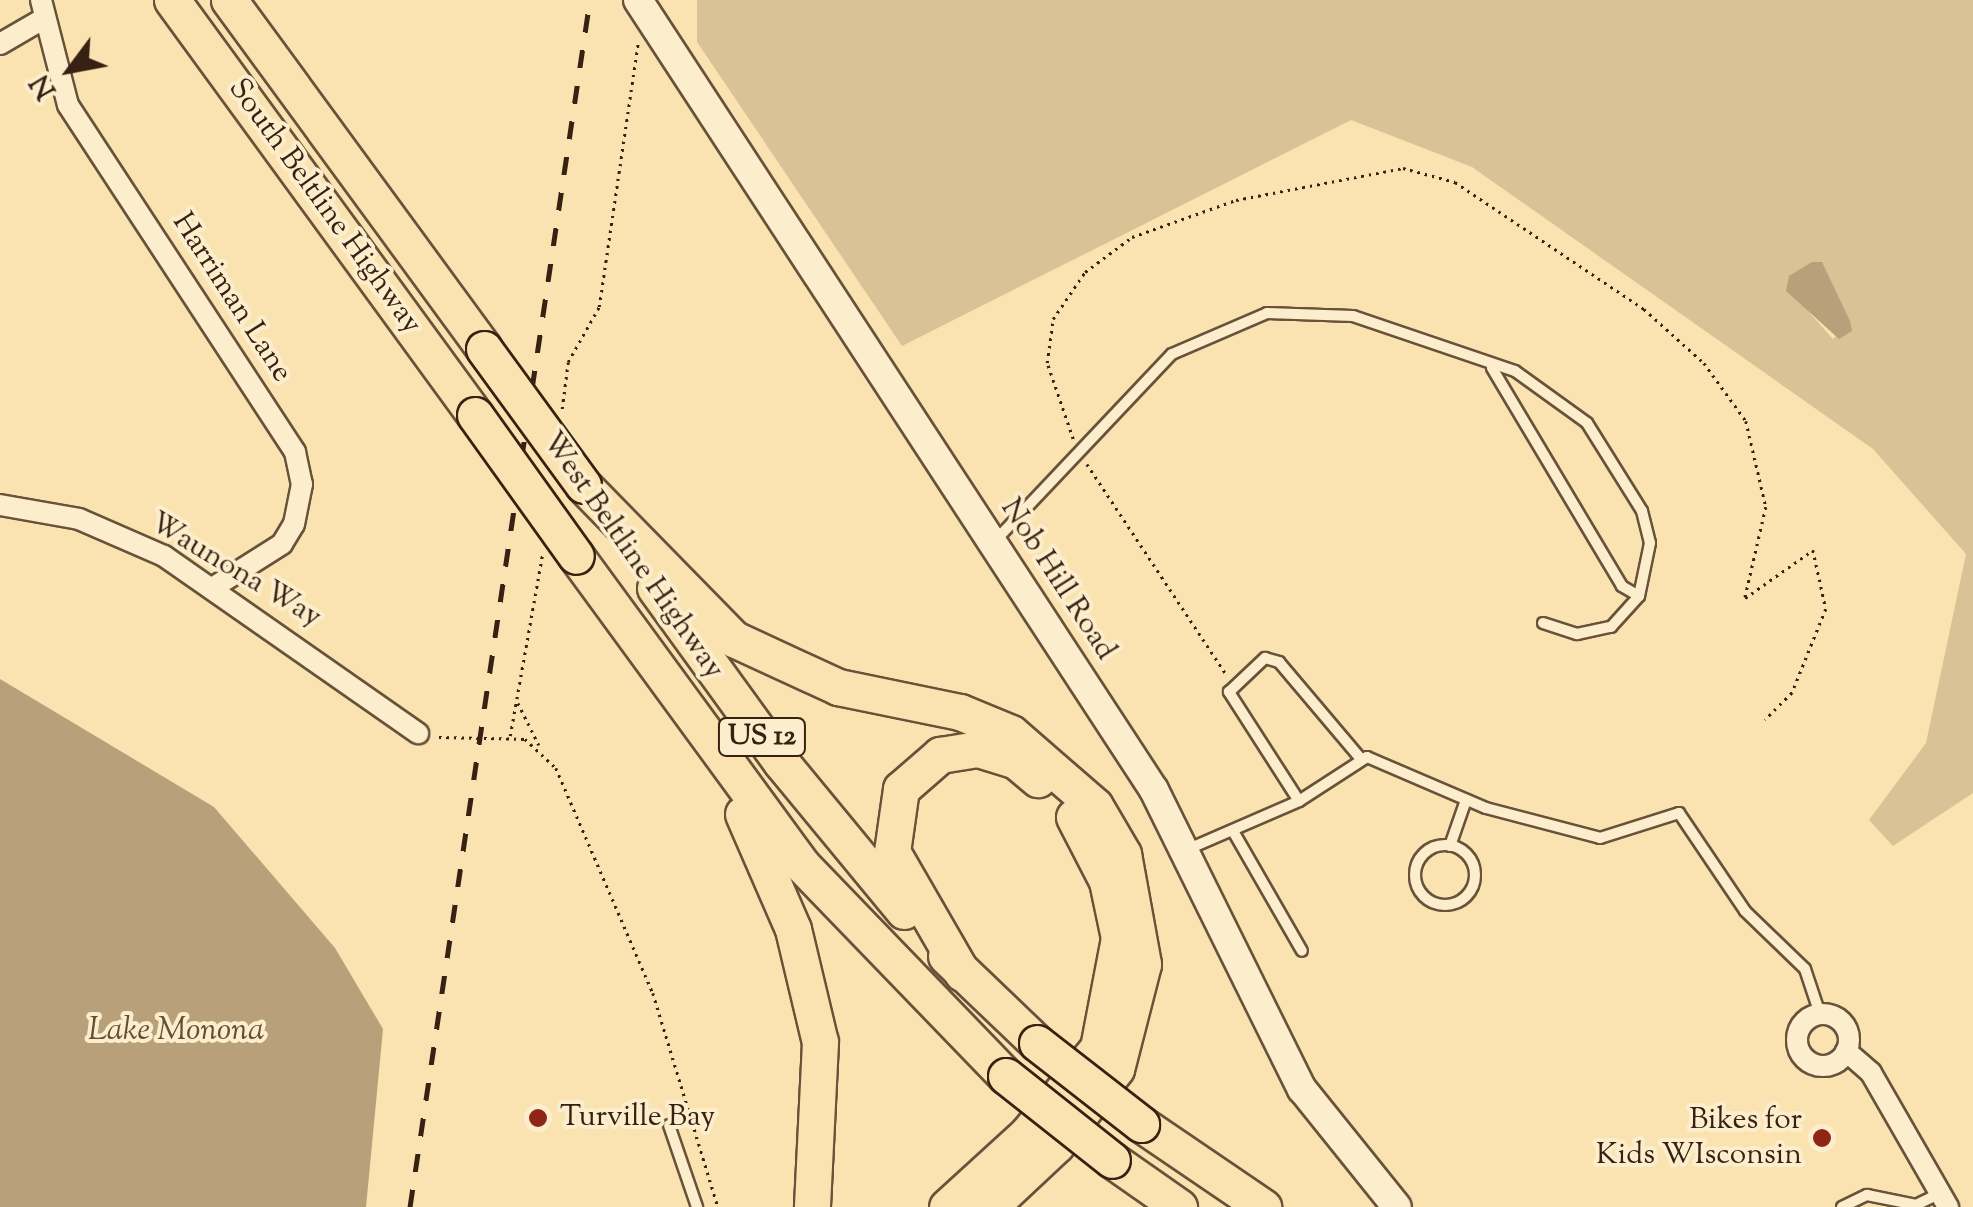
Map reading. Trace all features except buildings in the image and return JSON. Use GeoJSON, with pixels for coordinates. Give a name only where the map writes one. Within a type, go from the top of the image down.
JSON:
{"type":"FeatureCollection","features":[{"type":"Feature","properties":{"kind":"highway","name":"South Beltline Highway"},"geometry":{"type":"LineString","coordinates":[[172,0],[475,415]]}},
{"type":"Feature","properties":{"kind":"highway","name":"South Beltline Highway"},"geometry":{"type":"LineString","coordinates":[[229,0],[484,349]]}},
{"type":"Feature","properties":{"kind":"highway","name":"West Beltline Highway"},"geometry":{"type":"LineString","coordinates":[[484,349],[781,762],[962,973],[1037,1042],[1141,1124],[1263,1207]]}},
{"type":"Feature","properties":{"kind":"highway","name":"West Beltline Highway"},"geometry":{"type":"LineString","coordinates":[[475,415],[559,554],[725,766],[896,971],[1006,1076],[1179,1207]]}},
{"type":"Feature","properties":{"kind":"highway"},"geometry":{"type":"LineString","coordinates":[[582,485],[734,639],[838,688],[960,712],[1012,733],[1070,779],[1123,854],[1141,912],[1135,1019],[1088,1109],[990,1207]]}},
{"type":"Feature","properties":{"kind":"highway"},"geometry":{"type":"LineString","coordinates":[[946,1207],[1027,1134],[1098,1048],[1120,938],[1085,832],[1015,760],[978,749],[916,770],[891,819],[904,883],[962,973]]}},
{"type":"Feature","properties":{"kind":"highway"},"geometry":{"type":"LineString","coordinates":[[725,766],[781,894],[812,1000],[823,1087],[812,1207]]}},
{"type":"Feature","properties":{"kind":"street","name":"Nob Hill Road"},"geometry":{"type":"LineString","coordinates":[[641,4],[994,542],[1185,850],[1302,1089],[1397,1207]]}},
{"type":"Feature","properties":{"kind":"street"},"geometry":{"type":"LineString","coordinates":[[0,44],[42,10]]}},
{"type":"Feature","properties":{"kind":"street","name":"Harriman Lane"},"geometry":{"type":"LineString","coordinates":[[42,10],[68,105],[295,452],[302,484],[294,524],[282,544],[214,586]]}},
{"type":"Feature","properties":{"kind":"street","name":"Waunona Way"},"geometry":{"type":"LineString","coordinates":[[0,505],[78,519],[214,586],[418,733]]}},
{"type":"Feature","properties":{"kind":"street"},"geometry":{"type":"LineString","coordinates":[[1846,1051],[1826,1066],[1803,1056],[1800,1026],[1820,1014],[1842,1021],[1846,1051],[1870,1073],[1944,1200]]}},
{"type":"Feature","properties":{"kind":"lane"},"geometry":{"type":"LineString","coordinates":[[994,542],[1172,354],[1267,313],[1353,316],[1432,338],[1492,368],[1546,386],[1614,456],[1650,543],[1638,596],[1611,627],[1578,634],[1543,623]]}},
{"type":"Feature","properties":{"kind":"lane"},"geometry":{"type":"LineString","coordinates":[[1492,368],[1622,586],[1638,596]]}},
{"type":"Feature","properties":{"kind":"lane"},"geometry":{"type":"LineString","coordinates":[[1298,801],[1232,706],[1234,685],[1265,658],[1279,662],[1362,760],[1466,800],[1600,838],[1679,813],[1745,911],[1806,969],[1820,1014]]}},
{"type":"Feature","properties":{"kind":"lane"},"geometry":{"type":"LineString","coordinates":[[1185,850],[1298,801],[1362,760]]}},
{"type":"Feature","properties":{"kind":"lane"},"geometry":{"type":"LineString","coordinates":[[1450,846],[1466,800]]}},
{"type":"Feature","properties":{"kind":"lane"},"geometry":{"type":"LineString","coordinates":[[1233,830],[1302,951]]}},
{"type":"Feature","properties":{"kind":"lane"},"geometry":{"type":"LineString","coordinates":[[1450,846],[1466,854],[1475,880],[1459,902],[1440,904],[1416,875],[1430,850],[1450,846]]}},
{"type":"Feature","properties":{"kind":"lane"},"geometry":{"type":"LineString","coordinates":[[669,1124],[696,1207]]}},
{"type":"Feature","properties":{"kind":"lane"},"geometry":{"type":"LineString","coordinates":[[1842,1207],[1867,1195],[1920,1205],[1944,1200]]}},
{"type":"Feature","properties":{"kind":"path"},"geometry":{"type":"LineString","coordinates":[[560,422],[568,362],[602,292],[641,4]]}},
{"type":"Feature","properties":{"kind":"path"},"geometry":{"type":"LineString","coordinates":[[1234,685],[1079,450],[1047,363],[1052,319],[1085,272],[1132,236],[1236,200],[1402,168],[1455,182],[1644,309],[1704,362],[1746,421],[1766,506],[1746,598],[1813,550],[1824,592],[1822,628],[1792,693],[1765,720]]}},
{"type":"Feature","properties":{"kind":"path"},"geometry":{"type":"LineString","coordinates":[[510,736],[559,554]]}},
{"type":"Feature","properties":{"kind":"path"},"geometry":{"type":"LineString","coordinates":[[517,702],[629,928],[718,1207]]}},
{"type":"Feature","properties":{"kind":"path"},"geometry":{"type":"LineString","coordinates":[[418,733],[510,736],[542,750]]}},
{"type":"Feature","properties":{"kind":"shaded area"},"geometry":{"type":"Polygon","coordinates":[[[697,0],[1973,0],[1973,793],[1893,846],[1869,820],[1926,743],[1966,554],[1873,449],[1472,167],[1351,120],[902,346],[697,42],[697,0]],[[1812,262],[1792,293],[1833,339],[1850,321],[1812,262]]]}},
{"type":"Feature","properties":{"kind":"water"},"geometry":{"type":"Polygon","coordinates":[[[1812,262],[1822,262],[1850,321],[1852,331],[1839,339],[1786,291],[1789,276],[1812,262]]]}},
{"type":"Feature","properties":{"kind":"water","name":"Lake Monona"},"geometry":{"type":"Polygon","coordinates":[[[0,679],[214,807],[335,948],[383,1029],[366,1207],[0,1207],[0,679]]]}},
{"type":"Feature","properties":{"kind":"railway"},"geometry":{"type":"LineString","coordinates":[[410,1207],[590,0]]}},
{"type":"Feature","properties":{"kind":"place","name":"Turville Bay"},"geometry":{"type":"Point","coordinates":[538,1118]}},
{"type":"Feature","properties":{"kind":"place","name":"Bikes for Kids WIsconsin"},"geometry":{"type":"Point","coordinates":[1822,1138]}}]}
